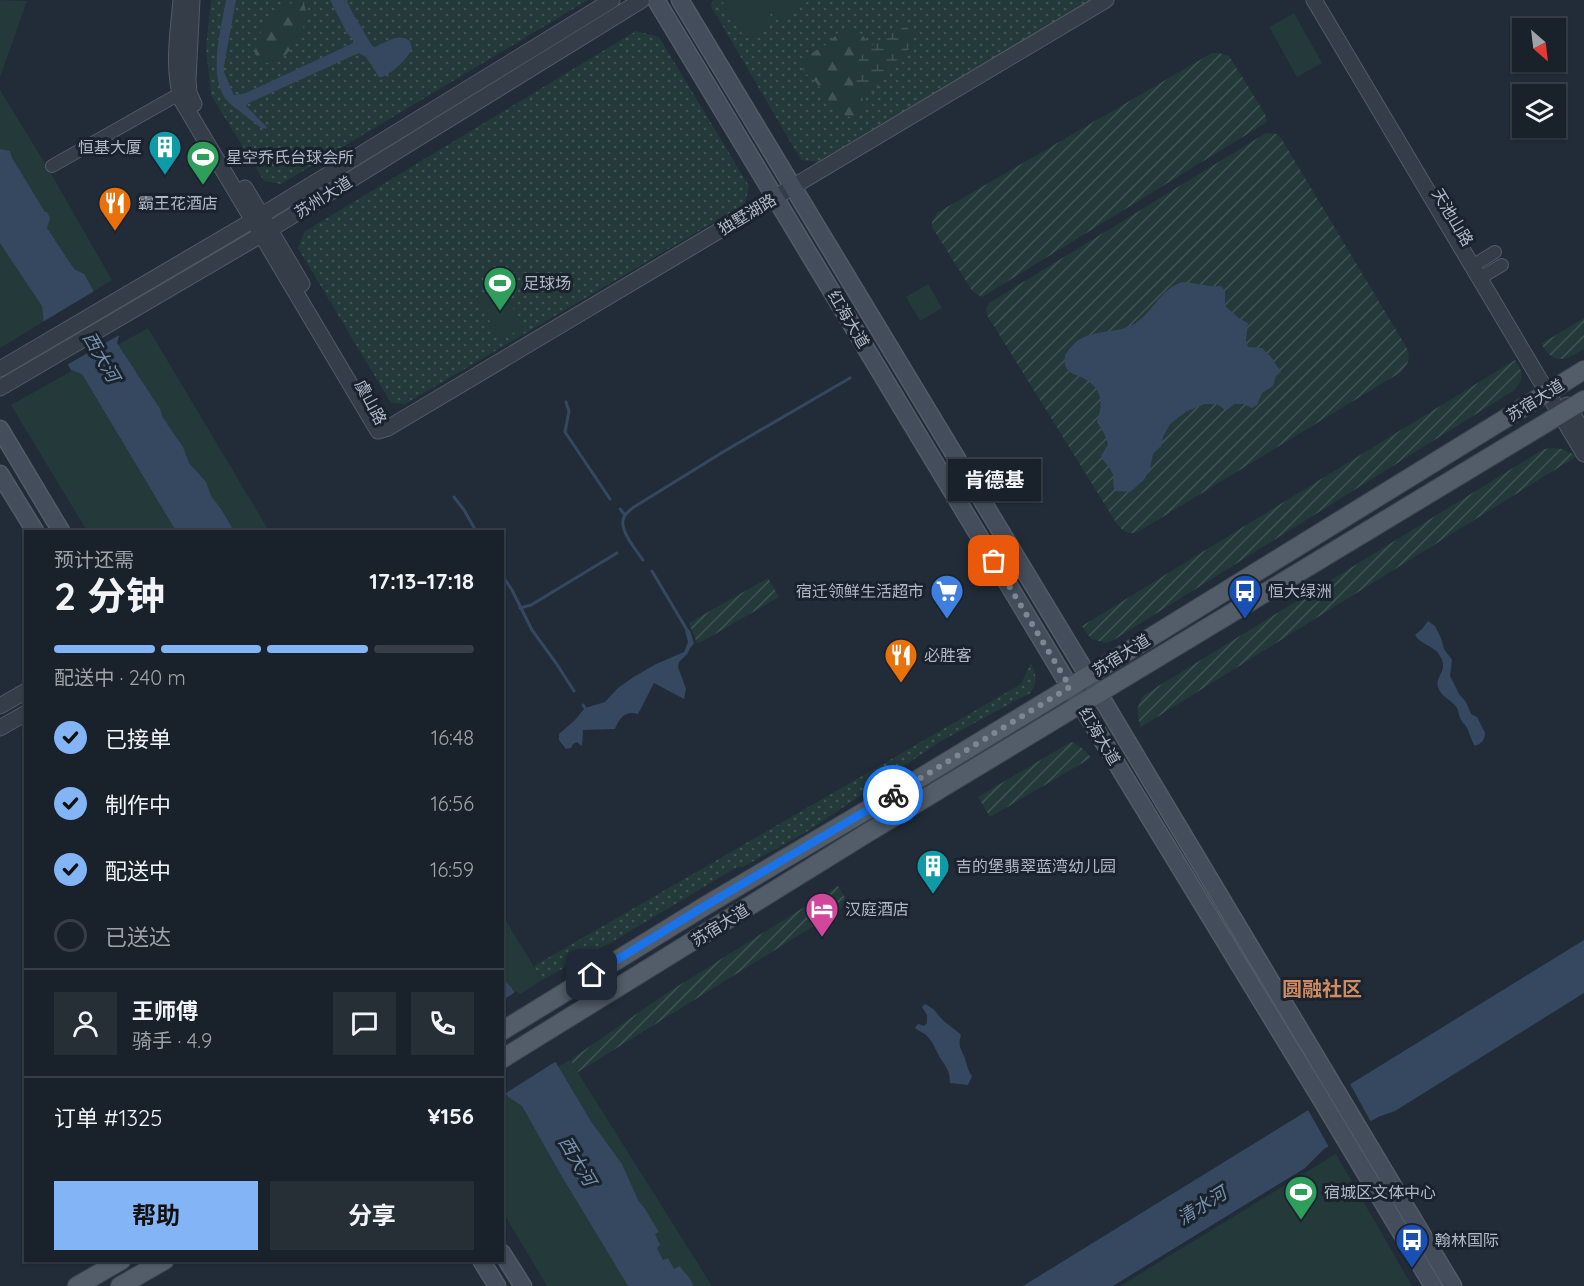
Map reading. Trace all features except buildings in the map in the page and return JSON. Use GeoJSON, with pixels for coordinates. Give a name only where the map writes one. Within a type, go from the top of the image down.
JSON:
{"type":"FeatureCollection","features":[{"type":"Feature","properties":{"kind":"main road","name":"红海大道"},"geometry":{"type":"LineString","coordinates":[[656,0],[1433,1286]]}},
{"type":"Feature","properties":{"kind":"main road","name":"红海大道"},"geometry":{"type":"LineString","coordinates":[[680,0],[1100,694],[1453,1286]]}},
{"type":"Feature","properties":{"kind":"main road","name":"苏宿大道"},"geometry":{"type":"LineString","coordinates":[[504,1030],[1070,687],[1584,370]]}},
{"type":"Feature","properties":{"kind":"main road","name":"苏宿大道"},"geometry":{"type":"LineString","coordinates":[[504,1058],[864,835],[1571,408]]}},
{"type":"Feature","properties":{"kind":"main road"},"geometry":{"type":"LineString","coordinates":[[0,429],[61,530]]}},
{"type":"Feature","properties":{"kind":"main road"},"geometry":{"type":"LineString","coordinates":[[0,474],[34,530]]}},
{"type":"Feature","properties":{"kind":"main road"},"geometry":{"type":"LineString","coordinates":[[504,1255],[523,1286]]}},
{"type":"Feature","properties":{"kind":"main road"},"geometry":{"type":"LineString","coordinates":[[77,1286],[101,1280],[120,1262]]}},
{"type":"Feature","properties":{"kind":"main road"},"geometry":{"type":"LineString","coordinates":[[120,1286],[162,1262]]}},
{"type":"Feature","properties":{"kind":"main road"},"geometry":{"type":"LineString","coordinates":[[482,1262],[497,1286]]}},
{"type":"Feature","properties":{"kind":"street","name":"虞山路"},"geometry":{"type":"LineString","coordinates":[[181,0],[176,63],[177,85],[189,93],[261,225],[388,429]]}},
{"type":"Feature","properties":{"kind":"street","name":"虞山路"},"geometry":{"type":"LineString","coordinates":[[184,91],[192,0]]}},
{"type":"Feature","properties":{"kind":"street","name":"苏州大道"},"geometry":{"type":"LineString","coordinates":[[0,388],[125,315],[612,0]]}},
{"type":"Feature","properties":{"kind":"street","name":"苏州大道"},"geometry":{"type":"LineString","coordinates":[[0,369],[117,301],[261,225],[642,0]]}},
{"type":"Feature","properties":{"kind":"street","name":"独墅湖路"},"geometry":{"type":"LineString","coordinates":[[388,429],[1106,0]]}},
{"type":"Feature","properties":{"kind":"street","name":"天池山路"},"geometry":{"type":"LineString","coordinates":[[1314,0],[1552,390],[1571,408],[1584,433]]}},
{"type":"Feature","properties":{"kind":"street","name":"天池山路"},"geometry":{"type":"LineString","coordinates":[[1324,0],[1479,270]]}},
{"type":"Feature","properties":{"kind":"street"},"geometry":{"type":"LineString","coordinates":[[52,166],[184,91]]}},
{"type":"Feature","properties":{"kind":"street"},"geometry":{"type":"LineString","coordinates":[[1479,270],[1495,252]]}},
{"type":"Feature","properties":{"kind":"street"},"geometry":{"type":"LineString","coordinates":[[1479,270],[1502,265]]}},
{"type":"Feature","properties":{"kind":"street"},"geometry":{"type":"LineString","coordinates":[[1571,408],[1584,454]]}},
{"type":"Feature","properties":{"kind":"street"},"geometry":{"type":"LineString","coordinates":[[0,706],[24,692]]}},
{"type":"Feature","properties":{"kind":"street"},"geometry":{"type":"LineString","coordinates":[[0,728],[24,714]]}},
{"type":"Feature","properties":{"kind":"green space"},"geometry":{"type":"Polygon","coordinates":[[[0,0],[27,1],[0,77],[0,0]]]}},
{"type":"Feature","properties":{"kind":"green space"},"geometry":{"type":"Polygon","coordinates":[[[211,0],[588,0],[281,184],[264,181],[211,95],[206,47],[211,0]]]}},
{"type":"Feature","properties":{"kind":"green space"},"geometry":{"type":"Polygon","coordinates":[[[297,0],[302,1],[306,11],[305,23],[300,35],[283,57],[273,62],[263,62],[255,54],[263,29],[282,9],[297,0]]]}},
{"type":"Feature","properties":{"kind":"green space"},"geometry":{"type":"Polygon","coordinates":[[[713,0],[1091,0],[819,162],[801,160],[711,6],[713,0]]]}},
{"type":"Feature","properties":{"kind":"green space"},"geometry":{"type":"Polygon","coordinates":[[[722,0],[761,0],[775,22],[746,38],[729,17],[722,0]]]}},
{"type":"Feature","properties":{"kind":"green space"},"geometry":{"type":"Polygon","coordinates":[[[766,0],[809,0],[809,1],[777,20],[766,0]]]}},
{"type":"Feature","properties":{"kind":"green space"},"geometry":{"type":"Polygon","coordinates":[[[1294,13],[1322,63],[1297,77],[1269,27],[1294,13]]]}},
{"type":"Feature","properties":{"kind":"green space"},"geometry":{"type":"Polygon","coordinates":[[[899,26],[905,26],[911,31],[914,37],[911,46],[894,63],[880,86],[870,94],[857,94],[853,75],[858,62],[871,46],[899,26]]]}},
{"type":"Feature","properties":{"kind":"green space"},"geometry":{"type":"Polygon","coordinates":[[[847,28],[860,33],[867,44],[858,90],[864,102],[864,111],[863,114],[850,117],[838,113],[815,81],[803,69],[804,60],[810,54],[827,44],[841,30],[847,28]]]}},
{"type":"Feature","properties":{"kind":"green space"},"geometry":{"type":"Polygon","coordinates":[[[636,31],[659,37],[749,186],[745,204],[405,404],[391,403],[298,248],[304,232],[636,31]]]}},
{"type":"Feature","properties":{"kind":"green space"},"geometry":{"type":"Polygon","coordinates":[[[1212,53],[1229,56],[1265,114],[1267,122],[982,297],[973,292],[932,227],[937,213],[1212,53]]]}},
{"type":"Feature","properties":{"kind":"green space"},"geometry":{"type":"Polygon","coordinates":[[[0,90],[112,280],[0,348],[0,90]]]}},
{"type":"Feature","properties":{"kind":"green space"},"geometry":{"type":"Polygon","coordinates":[[[1266,133],[1277,134],[1281,138],[1408,350],[1408,362],[1401,372],[1141,530],[1128,533],[1117,524],[987,315],[986,308],[989,303],[1266,133]]]}},
{"type":"Feature","properties":{"kind":"green space","name":"足球场"},"geometry":{"type":"Polygon","coordinates":[[[499,284],[524,327],[501,340],[476,298],[499,284]]]}},
{"type":"Feature","properties":{"kind":"green space"},"geometry":{"type":"Polygon","coordinates":[[[928,284],[942,308],[920,321],[906,297],[928,284]]]}},
{"type":"Feature","properties":{"kind":"green space"},"geometry":{"type":"Polygon","coordinates":[[[1584,318],[1584,349],[1573,356],[1564,359],[1555,358],[1541,344],[1584,318]]]}},
{"type":"Feature","properties":{"kind":"green space"},"geometry":{"type":"Polygon","coordinates":[[[148,328],[268,530],[86,530],[11,405],[148,328]]]}},
{"type":"Feature","properties":{"kind":"green space"},"geometry":{"type":"Polygon","coordinates":[[[1515,360],[1522,376],[1513,391],[1112,641],[1106,643],[1091,639],[1082,626],[1515,360]]]}},
{"type":"Feature","properties":{"kind":"green space"},"geometry":{"type":"Polygon","coordinates":[[[1544,449],[1562,449],[1577,456],[1141,727],[1138,710],[1144,695],[1544,449]]]}},
{"type":"Feature","properties":{"kind":"green space"},"geometry":{"type":"Polygon","coordinates":[[[768,578],[779,597],[697,643],[689,623],[768,578]]]}},
{"type":"Feature","properties":{"kind":"green space"},"geometry":{"type":"Polygon","coordinates":[[[1031,663],[1035,678],[1030,693],[941,741],[808,831],[743,867],[737,867],[617,939],[542,980],[534,966],[1021,684],[1031,663]]]}},
{"type":"Feature","properties":{"kind":"green space"},"geometry":{"type":"Polygon","coordinates":[[[1071,742],[1082,748],[1091,758],[990,817],[978,797],[1071,742]]]}},
{"type":"Feature","properties":{"kind":"green space"},"geometry":{"type":"Polygon","coordinates":[[[838,886],[849,904],[578,1072],[570,1060],[667,993],[838,886]]]}},
{"type":"Feature","properties":{"kind":"green space"},"geometry":{"type":"Polygon","coordinates":[[[504,917],[542,980],[504,1004],[504,917]]]}},
{"type":"Feature","properties":{"kind":"green space"},"geometry":{"type":"Polygon","coordinates":[[[570,1060],[712,1286],[547,1286],[504,1214],[504,1098],[570,1060]]]}},
{"type":"Feature","properties":{"kind":"green space","name":"宿城区文体中心"},"geometry":{"type":"Polygon","coordinates":[[[1336,1154],[1412,1286],[1120,1286],[1334,1155],[1336,1154]]]}},
{"type":"Feature","properties":{"kind":"water"},"geometry":{"type":"Polygon","coordinates":[[[226,0],[236,0],[224,66],[224,72],[234,95],[246,93],[353,43],[330,0],[347,0],[374,47],[392,39],[401,38],[410,41],[412,49],[399,65],[382,77],[379,77],[366,57],[359,53],[249,103],[247,107],[267,127],[266,129],[261,128],[229,103],[218,81],[217,54],[226,0]]]}},
{"type":"Feature","properties":{"kind":"water","name":"西大河"},"geometry":{"type":"Polygon","coordinates":[[[0,149],[10,151],[12,158],[50,218],[47,228],[74,269],[84,274],[119,336],[117,343],[183,447],[189,463],[206,482],[211,496],[233,530],[175,530],[82,374],[71,370],[44,325],[42,306],[0,243],[0,149]]]}},
{"type":"Feature","properties":{"kind":"water"},"geometry":{"type":"Polygon","coordinates":[[[1183,282],[1221,286],[1225,291],[1225,306],[1248,323],[1246,340],[1248,347],[1262,348],[1281,372],[1276,376],[1273,386],[1262,393],[1257,405],[1252,408],[1243,404],[1234,404],[1224,409],[1217,404],[1205,404],[1187,411],[1170,424],[1163,437],[1162,445],[1153,454],[1150,469],[1144,480],[1130,492],[1115,491],[1112,472],[1101,456],[1108,444],[1097,422],[1100,407],[1099,394],[1087,380],[1067,369],[1065,355],[1075,343],[1084,337],[1134,324],[1162,295],[1183,282]]]}},
{"type":"Feature","properties":{"kind":"water"},"geometry":{"type":"Polygon","coordinates":[[[1428,621],[1435,626],[1444,649],[1452,660],[1450,676],[1459,694],[1466,702],[1471,714],[1477,717],[1485,733],[1483,741],[1475,746],[1457,708],[1438,687],[1438,679],[1443,670],[1440,656],[1415,635],[1428,621]]]}},
{"type":"Feature","properties":{"kind":"water"},"geometry":{"type":"Polygon","coordinates":[[[688,629],[694,643],[679,662],[678,667],[686,689],[684,699],[654,683],[638,714],[627,714],[619,721],[615,729],[583,730],[582,746],[577,742],[571,748],[566,749],[559,740],[559,734],[585,708],[605,702],[618,688],[632,678],[684,652],[688,642],[685,631],[688,629]]]}},
{"type":"Feature","properties":{"kind":"water","name":"清水河"},"geometry":{"type":"Polygon","coordinates":[[[1584,940],[1584,993],[1395,1111],[1378,1117],[1324,1149],[1305,1168],[1113,1286],[1023,1286],[1584,940]]]}},
{"type":"Feature","properties":{"kind":"water","name":"西大河"},"geometry":{"type":"Polygon","coordinates":[[[504,980],[511,987],[592,1123],[622,1164],[638,1200],[659,1232],[655,1234],[660,1245],[657,1248],[663,1260],[668,1258],[674,1269],[680,1266],[693,1286],[628,1286],[522,1106],[507,1096],[504,1090],[504,980]]]}},
{"type":"Feature","properties":{"kind":"water"},"geometry":{"type":"Polygon","coordinates":[[[925,1004],[961,1035],[960,1046],[972,1076],[968,1085],[950,1083],[947,1070],[932,1042],[915,1028],[918,1024],[924,1026],[927,1023],[927,1015],[922,1007],[925,1004]]]}},
{"type":"Feature","properties":{"kind":"pier"},"geometry":{"type":"Polygon","coordinates":[[[96,290],[121,334],[65,366],[41,323],[96,290]]]}},
{"type":"Feature","properties":{"kind":"pier"},"geometry":{"type":"Polygon","coordinates":[[[517,991],[558,1060],[504,1094],[504,999],[517,991]]]}},
{"type":"Feature","properties":{"kind":"pier"},"geometry":{"type":"Polygon","coordinates":[[[1349,1082],[1372,1124],[1330,1149],[1307,1108],[1349,1082]]]}},
{"type":"Feature","properties":{"kind":"waterway"},"geometry":{"type":"LineString","coordinates":[[643,560],[623,527],[624,517],[630,510],[723,452],[850,378]]}},
{"type":"Feature","properties":{"kind":"waterway"},"geometry":{"type":"LineString","coordinates":[[566,402],[569,411],[565,432],[610,499]]}},
{"type":"Feature","properties":{"kind":"waterway"},"geometry":{"type":"LineString","coordinates":[[454,497],[475,530]]}},
{"type":"Feature","properties":{"kind":"waterway"},"geometry":{"type":"LineString","coordinates":[[620,509],[625,515]]}},
{"type":"Feature","properties":{"kind":"waterway"},"geometry":{"type":"LineString","coordinates":[[520,608],[531,605],[617,553]]}},
{"type":"Feature","properties":{"kind":"waterway"},"geometry":{"type":"LineString","coordinates":[[652,571],[687,630]]}},
{"type":"Feature","properties":{"kind":"waterway"},"geometry":{"type":"LineString","coordinates":[[504,578],[532,630],[574,691]]}},
{"type":"Feature","properties":{"kind":"way so far"},"geometry":{"type":"LineString","coordinates":[[893,795],[1070,687],[994,561]]}},
{"type":"Feature","properties":{"kind":"place","name":"恒基大厦"},"geometry":{"type":"Point","coordinates":[165,176]}},
{"type":"Feature","properties":{"kind":"place","name":"星空乔氏台球会所"},"geometry":{"type":"Point","coordinates":[203,186]}},
{"type":"Feature","properties":{"kind":"place","name":"霸王花酒店"},"geometry":{"type":"Point","coordinates":[115,232]}},
{"type":"Feature","properties":{"kind":"place","name":"足球场"},"geometry":{"type":"Point","coordinates":[500,312]}},
{"type":"Feature","properties":{"kind":"place","name":"肯德基"},"geometry":{"type":"Point","coordinates":[994,561]}},
{"type":"Feature","properties":{"kind":"place","name":"宿迁领鲜生活超市"},"geometry":{"type":"Point","coordinates":[947,620]}},
{"type":"Feature","properties":{"kind":"place","name":"恒大绿洲"},"geometry":{"type":"Point","coordinates":[1245,620]}},
{"type":"Feature","properties":{"kind":"place","name":"必胜客"},"geometry":{"type":"Point","coordinates":[901,684]}},
{"type":"Feature","properties":{"kind":"place","name":"吉的堡翡翠蓝湾幼儿园"},"geometry":{"type":"Point","coordinates":[933,895]}},
{"type":"Feature","properties":{"kind":"place","name":"汉庭酒店"},"geometry":{"type":"Point","coordinates":[822,938]}},
{"type":"Feature","properties":{"kind":"place","name":"宿城区文体中心"},"geometry":{"type":"Point","coordinates":[1301,1221]}},
{"type":"Feature","properties":{"kind":"place","name":"翰林国际"},"geometry":{"type":"Point","coordinates":[1412,1269]}},
{"type":"Feature","properties":{"kind":"district","name":"圆融社区"},"geometry":{"type":"Point","coordinates":[1322,989]}},
{"type":"Feature","properties":{"kind":"route"},"geometry":{"type":"LineString","coordinates":[[592,975],[893,795]]}}]}
